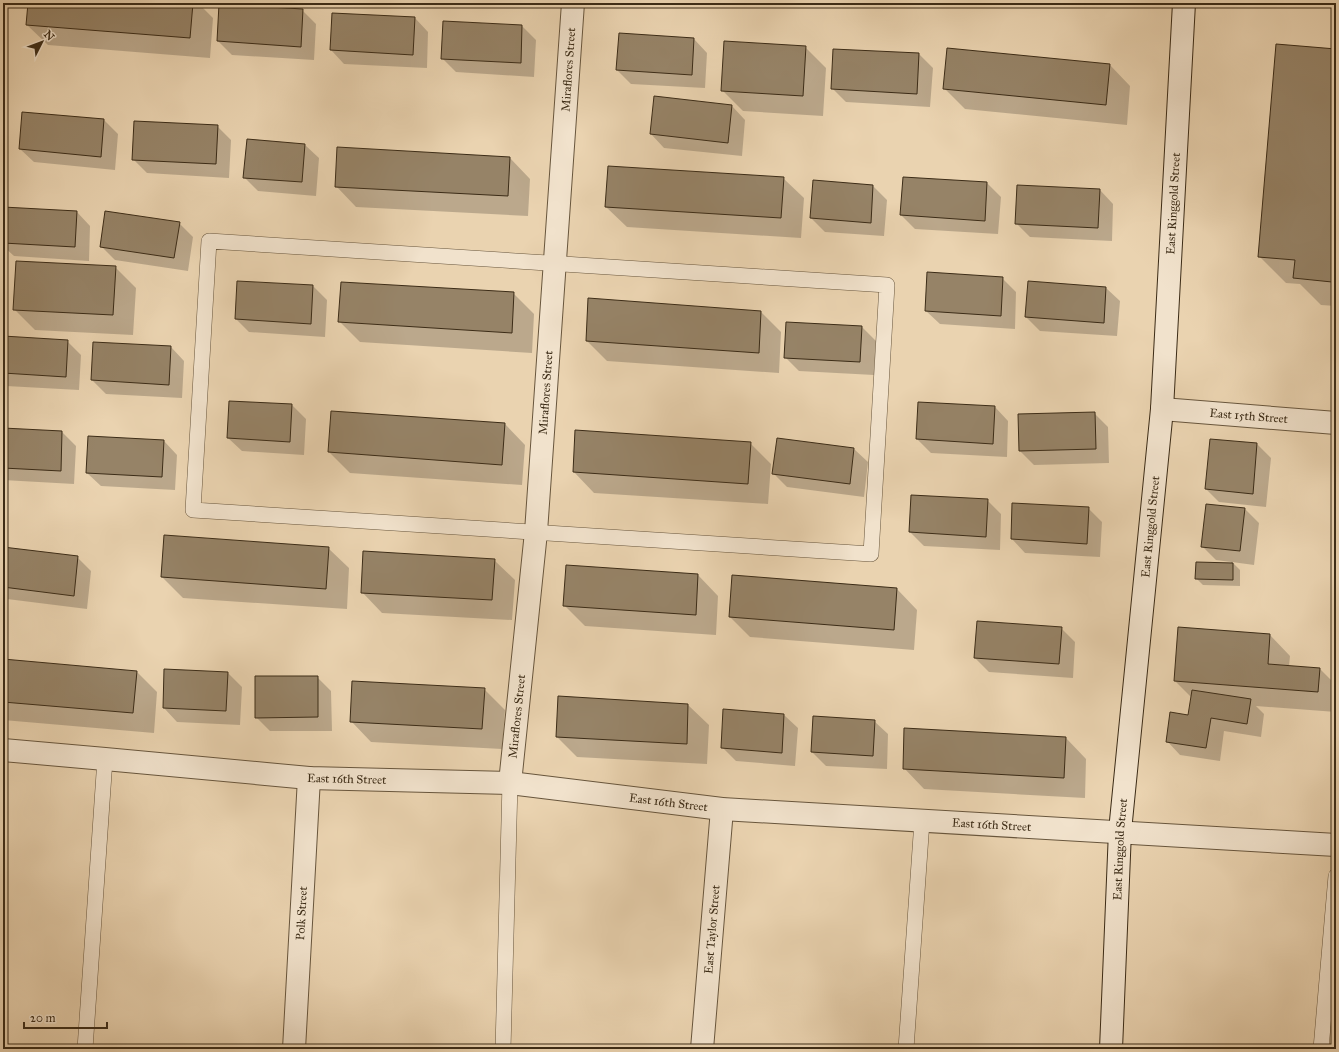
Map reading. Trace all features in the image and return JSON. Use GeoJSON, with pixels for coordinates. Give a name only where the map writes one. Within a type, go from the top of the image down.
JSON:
{"type":"FeatureCollection","features":[{"type":"Feature","properties":{"kind":"street","name":"Miraflores Street"},"geometry":{"type":"LineString","coordinates":[[510,783],[536,532],[573,3]]}},
{"type":"Feature","properties":{"kind":"street","name":"East Ringgold Street"},"geometry":{"type":"LineString","coordinates":[[1111,1049],[1120,831],[1162,409],[1184,3]]}},
{"type":"Feature","properties":{"kind":"street","name":"East 15th Street"},"geometry":{"type":"LineString","coordinates":[[1162,409],[1336,423]]}},
{"type":"Feature","properties":{"kind":"street","name":"East 16th Street"},"geometry":{"type":"LineString","coordinates":[[3,750],[105,758],[310,778],[510,783],[722,809],[1120,831],[1336,845]]}},
{"type":"Feature","properties":{"kind":"street","name":"Polk Street"},"geometry":{"type":"LineString","coordinates":[[294,1049],[310,778]]}},
{"type":"Feature","properties":{"kind":"street","name":"East Taylor Street"},"geometry":{"type":"LineString","coordinates":[[702,1049],[722,809]]}},
{"type":"Feature","properties":{"kind":"lane"},"geometry":{"type":"LineString","coordinates":[[209,241],[554,263],[887,285],[871,554],[193,510],[209,241]]}},
{"type":"Feature","properties":{"kind":"lane"},"geometry":{"type":"LineString","coordinates":[[85,1049],[105,758]]}},
{"type":"Feature","properties":{"kind":"lane"},"geometry":{"type":"LineString","coordinates":[[503,1049],[510,783]]}},
{"type":"Feature","properties":{"kind":"lane"},"geometry":{"type":"LineString","coordinates":[[906,1049],[922,821]]}},
{"type":"Feature","properties":{"kind":"lane"},"geometry":{"type":"LineString","coordinates":[[1321,1049],[1336,876]]}},
{"type":"Feature","properties":{"kind":"building"},"geometry":{"type":"Polygon","coordinates":[[[28,3],[193,3],[190,38],[26,25],[28,3]]]}},
{"type":"Feature","properties":{"kind":"building"},"geometry":{"type":"Polygon","coordinates":[[[219,4],[303,9],[301,47],[217,41],[219,4]]]}},
{"type":"Feature","properties":{"kind":"building"},"geometry":{"type":"Polygon","coordinates":[[[332,13],[415,17],[413,55],[330,50],[332,13]]]}},
{"type":"Feature","properties":{"kind":"building"},"geometry":{"type":"Polygon","coordinates":[[[443,21],[522,25],[521,63],[441,59],[443,21]]]}},
{"type":"Feature","properties":{"kind":"building"},"geometry":{"type":"Polygon","coordinates":[[[619,33],[694,38],[692,75],[616,70],[619,33]]]}},
{"type":"Feature","properties":{"kind":"building"},"geometry":{"type":"Polygon","coordinates":[[[724,41],[806,46],[803,96],[721,91],[724,41]]]}},
{"type":"Feature","properties":{"kind":"building"},"geometry":{"type":"Polygon","coordinates":[[[1276,44],[1336,49],[1336,263],[1333,262],[1332,282],[1293,278],[1295,260],[1258,257],[1276,44]]]}},
{"type":"Feature","properties":{"kind":"building"},"geometry":{"type":"Polygon","coordinates":[[[947,48],[1110,64],[1106,105],[943,89],[947,48]]]}},
{"type":"Feature","properties":{"kind":"building"},"geometry":{"type":"Polygon","coordinates":[[[833,49],[919,53],[917,94],[831,89],[833,49]]]}},
{"type":"Feature","properties":{"kind":"building"},"geometry":{"type":"Polygon","coordinates":[[[654,96],[732,105],[728,143],[650,134],[654,96]]]}},
{"type":"Feature","properties":{"kind":"building"},"geometry":{"type":"Polygon","coordinates":[[[22,112],[104,119],[101,157],[19,149],[22,112]]]}},
{"type":"Feature","properties":{"kind":"building"},"geometry":{"type":"Polygon","coordinates":[[[134,121],[218,125],[216,164],[132,160],[134,121]]]}},
{"type":"Feature","properties":{"kind":"building"},"geometry":{"type":"Polygon","coordinates":[[[247,139],[305,144],[302,182],[243,178],[247,139]]]}},
{"type":"Feature","properties":{"kind":"building"},"geometry":{"type":"Polygon","coordinates":[[[337,147],[510,157],[508,196],[335,187],[337,147]]]}},
{"type":"Feature","properties":{"kind":"building"},"geometry":{"type":"Polygon","coordinates":[[[608,166],[784,177],[781,218],[605,207],[608,166]]]}},
{"type":"Feature","properties":{"kind":"building"},"geometry":{"type":"Polygon","coordinates":[[[903,177],[987,182],[985,221],[900,215],[903,177]]]}},
{"type":"Feature","properties":{"kind":"building"},"geometry":{"type":"Polygon","coordinates":[[[813,180],[873,185],[871,223],[810,218],[813,180]]]}},
{"type":"Feature","properties":{"kind":"building"},"geometry":{"type":"Polygon","coordinates":[[[1017,185],[1100,189],[1098,228],[1015,224],[1017,185]]]}},
{"type":"Feature","properties":{"kind":"building"},"geometry":{"type":"Polygon","coordinates":[[[3,207],[77,211],[75,247],[3,243],[3,207]]]}},
{"type":"Feature","properties":{"kind":"building"},"geometry":{"type":"Polygon","coordinates":[[[105,211],[180,222],[174,258],[100,247],[105,211]]]}},
{"type":"Feature","properties":{"kind":"building"},"geometry":{"type":"Polygon","coordinates":[[[16,261],[116,266],[113,315],[13,310],[16,261]]]}},
{"type":"Feature","properties":{"kind":"building"},"geometry":{"type":"Polygon","coordinates":[[[927,272],[1003,277],[1001,316],[925,311],[927,272]]]}},
{"type":"Feature","properties":{"kind":"building"},"geometry":{"type":"Polygon","coordinates":[[[237,281],[313,285],[311,324],[235,319],[237,281]]]}},
{"type":"Feature","properties":{"kind":"building"},"geometry":{"type":"Polygon","coordinates":[[[1028,281],[1106,287],[1104,323],[1025,317],[1028,281]]]}},
{"type":"Feature","properties":{"kind":"building"},"geometry":{"type":"Polygon","coordinates":[[[341,282],[514,292],[512,333],[338,322],[341,282]]]}},
{"type":"Feature","properties":{"kind":"building"},"geometry":{"type":"Polygon","coordinates":[[[588,298],[761,311],[759,353],[586,341],[588,298]]]}},
{"type":"Feature","properties":{"kind":"building"},"geometry":{"type":"Polygon","coordinates":[[[786,322],[862,326],[860,362],[784,358],[786,322]]]}},
{"type":"Feature","properties":{"kind":"building"},"geometry":{"type":"Polygon","coordinates":[[[3,336],[68,340],[66,377],[3,373],[3,336]]]}},
{"type":"Feature","properties":{"kind":"building"},"geometry":{"type":"Polygon","coordinates":[[[93,342],[171,346],[169,385],[91,380],[93,342]]]}},
{"type":"Feature","properties":{"kind":"building"},"geometry":{"type":"Polygon","coordinates":[[[229,401],[292,404],[290,442],[227,438],[229,401]]]}},
{"type":"Feature","properties":{"kind":"building"},"geometry":{"type":"Polygon","coordinates":[[[918,402],[995,406],[993,444],[916,439],[918,402]]]}},
{"type":"Feature","properties":{"kind":"building"},"geometry":{"type":"Polygon","coordinates":[[[331,411],[505,423],[502,465],[328,452],[331,411]]]}},
{"type":"Feature","properties":{"kind":"building"},"geometry":{"type":"Polygon","coordinates":[[[1095,412],[1096,449],[1019,451],[1018,414],[1095,412]]]}},
{"type":"Feature","properties":{"kind":"building"},"geometry":{"type":"Polygon","coordinates":[[[3,428],[62,431],[61,471],[3,468],[3,428]]]}},
{"type":"Feature","properties":{"kind":"building"},"geometry":{"type":"Polygon","coordinates":[[[575,430],[751,442],[748,484],[573,472],[575,430]]]}},
{"type":"Feature","properties":{"kind":"building"},"geometry":{"type":"Polygon","coordinates":[[[88,436],[164,440],[162,477],[86,473],[88,436]]]}},
{"type":"Feature","properties":{"kind":"building"},"geometry":{"type":"Polygon","coordinates":[[[777,438],[854,448],[850,484],[772,474],[777,438]]]}},
{"type":"Feature","properties":{"kind":"building"},"geometry":{"type":"Polygon","coordinates":[[[1210,439],[1257,443],[1253,494],[1205,489],[1210,439]]]}},
{"type":"Feature","properties":{"kind":"building"},"geometry":{"type":"Polygon","coordinates":[[[911,495],[988,499],[986,537],[909,532],[911,495]]]}},
{"type":"Feature","properties":{"kind":"building"},"geometry":{"type":"Polygon","coordinates":[[[1012,503],[1089,507],[1087,544],[1011,539],[1012,503]]]}},
{"type":"Feature","properties":{"kind":"building"},"geometry":{"type":"Polygon","coordinates":[[[1206,504],[1245,508],[1240,551],[1201,547],[1206,504]]]}},
{"type":"Feature","properties":{"kind":"building"},"geometry":{"type":"Polygon","coordinates":[[[164,535],[329,547],[326,589],[161,577],[164,535]]]}},
{"type":"Feature","properties":{"kind":"building"},"geometry":{"type":"Polygon","coordinates":[[[3,547],[78,556],[74,596],[3,587],[3,547]]]}},
{"type":"Feature","properties":{"kind":"building"},"geometry":{"type":"Polygon","coordinates":[[[363,551],[495,559],[492,600],[361,593],[363,551]]]}},
{"type":"Feature","properties":{"kind":"building"},"geometry":{"type":"Polygon","coordinates":[[[1196,562],[1233,563],[1233,580],[1195,579],[1196,562]]]}},
{"type":"Feature","properties":{"kind":"building"},"geometry":{"type":"Polygon","coordinates":[[[566,565],[698,574],[696,615],[563,606],[566,565]]]}},
{"type":"Feature","properties":{"kind":"building"},"geometry":{"type":"Polygon","coordinates":[[[732,575],[897,588],[894,630],[729,617],[732,575]]]}},
{"type":"Feature","properties":{"kind":"building"},"geometry":{"type":"Polygon","coordinates":[[[977,621],[1062,627],[1059,664],[974,658],[977,621]]]}},
{"type":"Feature","properties":{"kind":"building"},"geometry":{"type":"Polygon","coordinates":[[[1178,627],[1270,634],[1268,664],[1320,668],[1318,692],[1174,681],[1178,627]]]}},
{"type":"Feature","properties":{"kind":"building"},"geometry":{"type":"Polygon","coordinates":[[[3,659],[137,671],[133,713],[3,702],[3,659]]]}},
{"type":"Feature","properties":{"kind":"building"},"geometry":{"type":"Polygon","coordinates":[[[164,669],[228,672],[226,711],[163,708],[164,669]]]}},
{"type":"Feature","properties":{"kind":"building"},"geometry":{"type":"Polygon","coordinates":[[[255,676],[318,676],[318,717],[255,718],[255,676]]]}},
{"type":"Feature","properties":{"kind":"building"},"geometry":{"type":"Polygon","coordinates":[[[352,681],[485,688],[482,729],[350,722],[352,681]]]}},
{"type":"Feature","properties":{"kind":"building"},"geometry":{"type":"Polygon","coordinates":[[[1192,690],[1251,699],[1247,724],[1211,718],[1206,748],[1166,742],[1170,712],[1188,715],[1192,690]]]}},
{"type":"Feature","properties":{"kind":"building"},"geometry":{"type":"Polygon","coordinates":[[[558,696],[688,704],[687,744],[556,737],[558,696]]]}},
{"type":"Feature","properties":{"kind":"building"},"geometry":{"type":"Polygon","coordinates":[[[723,709],[784,714],[782,753],[721,748],[723,709]]]}},
{"type":"Feature","properties":{"kind":"building"},"geometry":{"type":"Polygon","coordinates":[[[813,716],[875,720],[873,756],[811,752],[813,716]]]}},
{"type":"Feature","properties":{"kind":"building"},"geometry":{"type":"Polygon","coordinates":[[[904,728],[1066,737],[1064,778],[903,769],[904,728]]]}}]}
